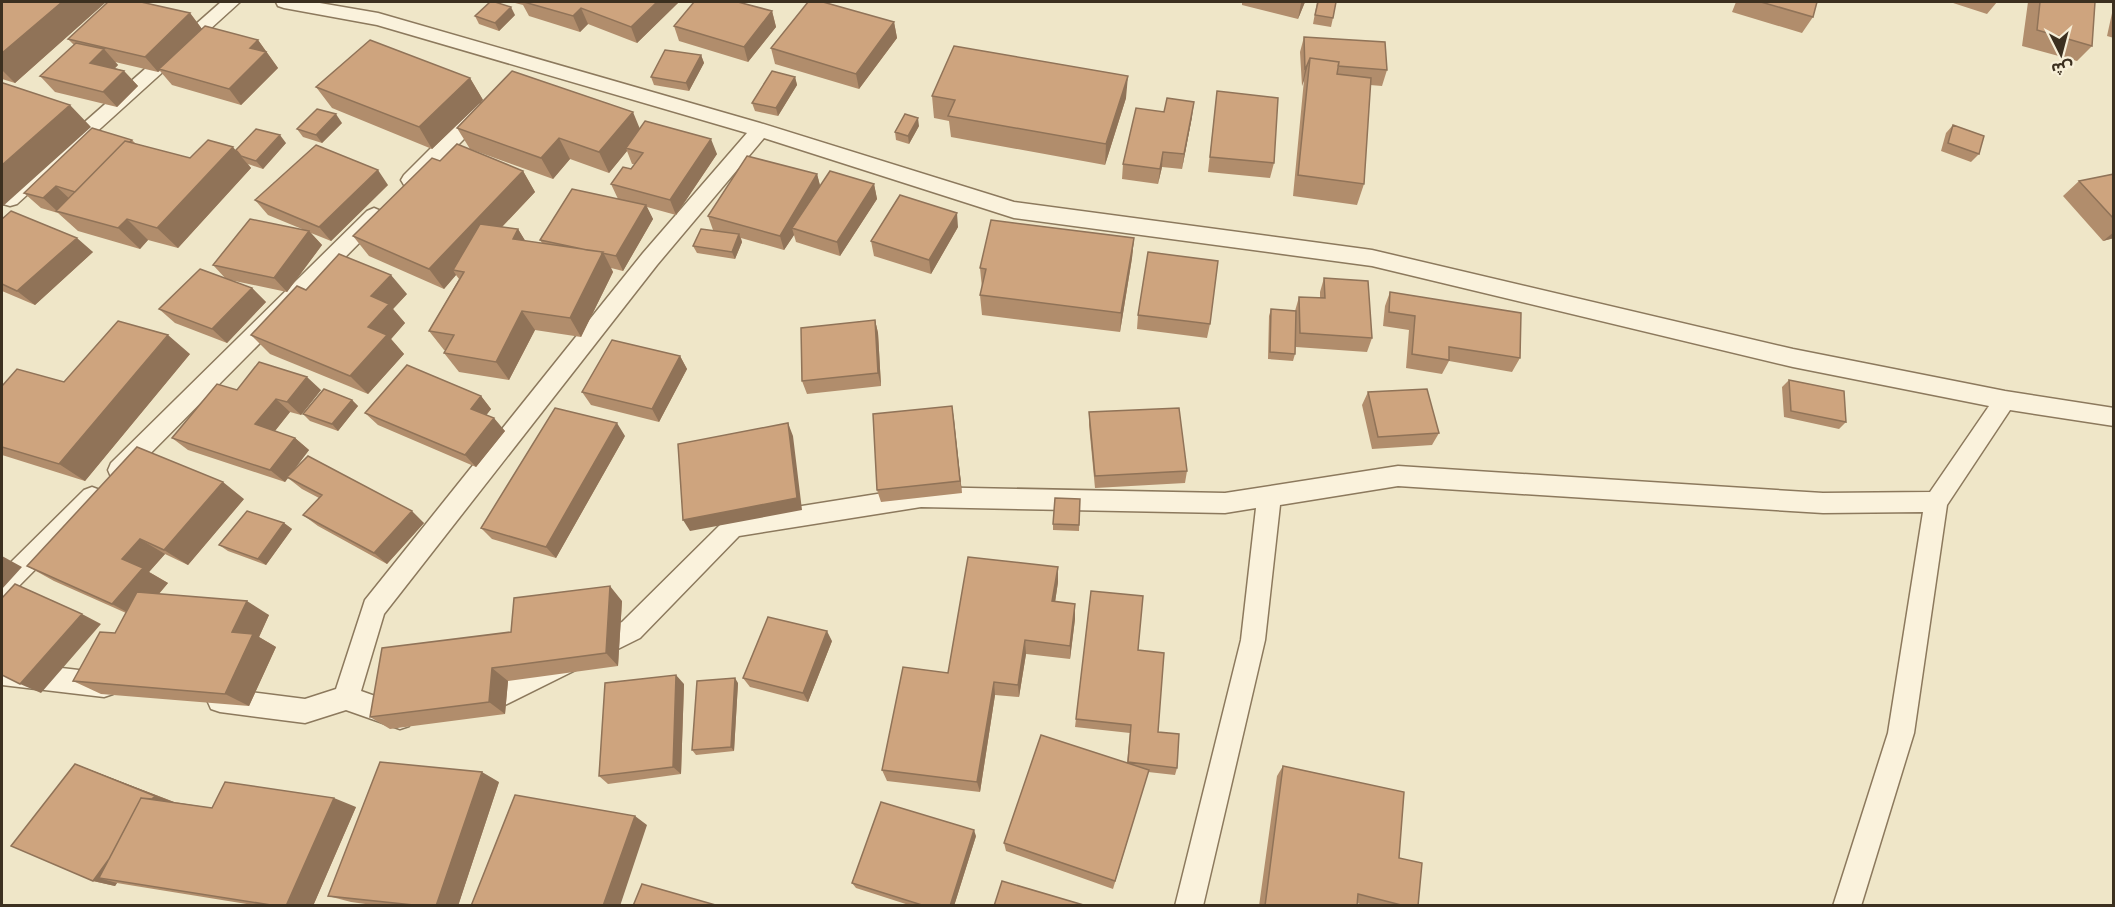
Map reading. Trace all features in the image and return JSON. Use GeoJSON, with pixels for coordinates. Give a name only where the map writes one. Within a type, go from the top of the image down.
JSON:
{"type":"FeatureCollection","features":[{"type":"Feature","properties":{"kind":"lane"},"geometry":{"type":"LineString","coordinates":[[10,199],[231,2]]}},
{"type":"Feature","properties":{"kind":"lane"},"geometry":{"type":"LineString","coordinates":[[284,2],[378,19],[529,62],[760,130],[1014,210],[1372,258],[1793,358],[2005,400],[2114,417]]}},
{"type":"Feature","properties":{"kind":"lane"},"geometry":{"type":"LineString","coordinates":[[512,79],[529,62]]}},
{"type":"Feature","properties":{"kind":"lane"},"geometry":{"type":"LineString","coordinates":[[2,587],[495,95]]}},
{"type":"Feature","properties":{"kind":"lane"},"geometry":{"type":"LineString","coordinates":[[346,698],[374,608],[650,259],[760,130]]}},
{"type":"Feature","properties":{"kind":"lane"},"geometry":{"type":"LineString","coordinates":[[1847,906],[1901,733],[1936,502],[2005,400]]}},
{"type":"Feature","properties":{"kind":"lane"},"geometry":{"type":"LineString","coordinates":[[459,705],[503,694],[631,630],[733,526],[921,497],[1225,503],[1398,476],[1823,503],[1936,502]]}},
{"type":"Feature","properties":{"kind":"lane"},"geometry":{"type":"LineString","coordinates":[[1189,906],[1253,640],[1269,496]]}},
{"type":"Feature","properties":{"kind":"lane"},"geometry":{"type":"LineString","coordinates":[[2,673],[130,689]]}},
{"type":"Feature","properties":{"kind":"lane"},"geometry":{"type":"LineString","coordinates":[[200,698],[305,711],[346,698],[404,719],[426,713]]}},
{"type":"Feature","properties":{"kind":"building"},"geometry":{"type":"Polygon","coordinates":[[[2,2],[62,2],[2,53],[2,2]]]}},
{"type":"Feature","properties":{"kind":"building"},"geometry":{"type":"Polygon","coordinates":[[[108,2],[141,2],[190,13],[145,57],[68,39],[108,2]]]}},
{"type":"Feature","properties":{"kind":"building"},"geometry":{"type":"Polygon","coordinates":[[[490,2],[511,7],[495,23],[475,16],[490,2]]]}},
{"type":"Feature","properties":{"kind":"building"},"geometry":{"type":"Polygon","coordinates":[[[524,2],[657,2],[631,27],[581,8],[573,16],[524,2]]]}},
{"type":"Feature","properties":{"kind":"building"},"geometry":{"type":"Polygon","coordinates":[[[694,2],[738,2],[772,11],[744,47],[674,26],[694,2]]]}},
{"type":"Feature","properties":{"kind":"building"},"geometry":{"type":"Polygon","coordinates":[[[808,2],[823,2],[894,22],[856,74],[771,48],[808,2]]]}},
{"type":"Feature","properties":{"kind":"building"},"geometry":{"type":"Polygon","coordinates":[[[1318,2],[1336,2],[1333,18],[1315,15],[1318,2]]]}},
{"type":"Feature","properties":{"kind":"building"},"geometry":{"type":"Polygon","coordinates":[[[1761,2],[1817,2],[1813,17],[1761,2]]]}},
{"type":"Feature","properties":{"kind":"building"},"geometry":{"type":"Polygon","coordinates":[[[2040,2],[2095,2],[2092,46],[2037,30],[2040,2]]]}},
{"type":"Feature","properties":{"kind":"building"},"geometry":{"type":"Polygon","coordinates":[[[205,26],[258,40],[250,48],[266,52],[229,89],[159,69],[205,26]]]}},
{"type":"Feature","properties":{"kind":"building"},"geometry":{"type":"Polygon","coordinates":[[[1304,37],[1385,42],[1387,70],[1338,66],[1339,62],[1310,58],[1305,70],[1304,37]]]}},
{"type":"Feature","properties":{"kind":"building"},"geometry":{"type":"Polygon","coordinates":[[[370,40],[470,78],[419,127],[316,87],[370,40]]]}},
{"type":"Feature","properties":{"kind":"building"},"geometry":{"type":"Polygon","coordinates":[[[76,43],[104,49],[90,63],[124,71],[103,92],[40,76],[76,43]]]}},
{"type":"Feature","properties":{"kind":"building"},"geometry":{"type":"Polygon","coordinates":[[[954,46],[1128,76],[1106,144],[948,116],[955,100],[932,96],[954,46]]]}},
{"type":"Feature","properties":{"kind":"building"},"geometry":{"type":"Polygon","coordinates":[[[665,50],[701,55],[686,83],[651,77],[665,50]]]}},
{"type":"Feature","properties":{"kind":"building"},"geometry":{"type":"Polygon","coordinates":[[[1310,58],[1339,62],[1337,74],[1371,78],[1364,184],[1298,175],[1310,58]]]}},
{"type":"Feature","properties":{"kind":"building"},"geometry":{"type":"Polygon","coordinates":[[[512,71],[633,112],[599,152],[559,138],[541,158],[457,128],[512,71]]]}},
{"type":"Feature","properties":{"kind":"building"},"geometry":{"type":"Polygon","coordinates":[[[772,71],[795,77],[776,108],[752,103],[772,71]]]}},
{"type":"Feature","properties":{"kind":"building"},"geometry":{"type":"Polygon","coordinates":[[[2,84],[70,105],[2,165],[2,84]]]}},
{"type":"Feature","properties":{"kind":"building"},"geometry":{"type":"Polygon","coordinates":[[[1217,91],[1278,98],[1274,163],[1210,157],[1217,91]]]}},
{"type":"Feature","properties":{"kind":"building"},"geometry":{"type":"Polygon","coordinates":[[[1167,98],[1194,102],[1184,154],[1163,152],[1160,169],[1123,164],[1136,108],[1164,112],[1167,98]]]}},
{"type":"Feature","properties":{"kind":"building"},"geometry":{"type":"Polygon","coordinates":[[[317,109],[336,114],[316,135],[297,129],[317,109]]]}},
{"type":"Feature","properties":{"kind":"building"},"geometry":{"type":"Polygon","coordinates":[[[905,114],[918,118],[908,136],[895,132],[905,114]]]}},
{"type":"Feature","properties":{"kind":"building"},"geometry":{"type":"Polygon","coordinates":[[[645,121],[711,139],[670,200],[611,184],[623,167],[631,169],[643,153],[626,148],[645,121]]]}},
{"type":"Feature","properties":{"kind":"building"},"geometry":{"type":"Polygon","coordinates":[[[1953,125],[1984,136],[1979,154],[1948,143],[1953,125]]]}},
{"type":"Feature","properties":{"kind":"building"},"geometry":{"type":"Polygon","coordinates":[[[92,128],[132,140],[125,141],[75,192],[56,186],[43,198],[24,193],[92,128]]]}},
{"type":"Feature","properties":{"kind":"building"},"geometry":{"type":"Polygon","coordinates":[[[256,129],[280,135],[256,161],[241,156],[236,150],[256,129]]]}},
{"type":"Feature","properties":{"kind":"building"},"geometry":{"type":"Polygon","coordinates":[[[208,140],[233,147],[157,228],[127,219],[118,228],[56,211],[125,141],[190,158],[208,140]]]}},
{"type":"Feature","properties":{"kind":"building"},"geometry":{"type":"Polygon","coordinates":[[[457,144],[523,171],[429,269],[353,236],[432,158],[440,161],[457,144]]]}},
{"type":"Feature","properties":{"kind":"building"},"geometry":{"type":"Polygon","coordinates":[[[316,145],[378,170],[319,227],[255,200],[316,145]]]}},
{"type":"Feature","properties":{"kind":"building"},"geometry":{"type":"Polygon","coordinates":[[[747,156],[817,174],[780,236],[708,216],[747,156]]]}},
{"type":"Feature","properties":{"kind":"building"},"geometry":{"type":"Polygon","coordinates":[[[830,171],[874,184],[837,242],[792,228],[830,171]]]}},
{"type":"Feature","properties":{"kind":"building"},"geometry":{"type":"Polygon","coordinates":[[[2114,174],[2114,219],[2079,181],[2114,174]]]}},
{"type":"Feature","properties":{"kind":"building"},"geometry":{"type":"Polygon","coordinates":[[[572,189],[646,205],[616,256],[540,240],[572,189]]]}},
{"type":"Feature","properties":{"kind":"building"},"geometry":{"type":"Polygon","coordinates":[[[900,195],[957,213],[929,260],[871,241],[900,195]]]}},
{"type":"Feature","properties":{"kind":"building"},"geometry":{"type":"Polygon","coordinates":[[[11,211],[77,238],[17,291],[2,284],[2,219],[11,211]]]}},
{"type":"Feature","properties":{"kind":"building"},"geometry":{"type":"Polygon","coordinates":[[[250,219],[309,231],[274,278],[213,265],[250,219]]]}},
{"type":"Feature","properties":{"kind":"building"},"geometry":{"type":"Polygon","coordinates":[[[991,220],[1134,238],[1121,313],[980,295],[986,269],[980,268],[991,220]]]}},
{"type":"Feature","properties":{"kind":"building"},"geometry":{"type":"Polygon","coordinates":[[[480,224],[518,229],[513,239],[603,252],[570,318],[522,311],[496,362],[444,353],[454,335],[429,331],[464,272],[453,270],[480,224]]]}},
{"type":"Feature","properties":{"kind":"building"},"geometry":{"type":"Polygon","coordinates":[[[701,229],[739,234],[732,252],[693,246],[701,229]]]}},
{"type":"Feature","properties":{"kind":"building"},"geometry":{"type":"Polygon","coordinates":[[[1148,252],[1218,261],[1210,324],[1138,315],[1148,252]]]}},
{"type":"Feature","properties":{"kind":"building"},"geometry":{"type":"Polygon","coordinates":[[[339,254],[391,275],[371,296],[389,304],[368,327],[387,335],[350,376],[251,335],[297,286],[306,290],[339,254]]]}},
{"type":"Feature","properties":{"kind":"building"},"geometry":{"type":"Polygon","coordinates":[[[200,269],[252,288],[212,329],[159,309],[200,269]]]}},
{"type":"Feature","properties":{"kind":"building"},"geometry":{"type":"Polygon","coordinates":[[[1324,278],[1368,281],[1372,338],[1300,333],[1299,297],[1325,298],[1324,278]]]}},
{"type":"Feature","properties":{"kind":"building"},"geometry":{"type":"Polygon","coordinates":[[[1390,292],[1521,313],[1520,358],[1449,347],[1449,360],[1412,354],[1415,316],[1389,312],[1390,292]]]}},
{"type":"Feature","properties":{"kind":"building"},"geometry":{"type":"Polygon","coordinates":[[[1271,309],[1296,311],[1295,354],[1270,352],[1271,309]]]}},
{"type":"Feature","properties":{"kind":"building"},"geometry":{"type":"Polygon","coordinates":[[[875,320],[878,373],[802,381],[801,328],[875,320]]]}},
{"type":"Feature","properties":{"kind":"building"},"geometry":{"type":"Polygon","coordinates":[[[118,321],[168,335],[59,464],[2,447],[2,386],[17,369],[64,382],[118,321]]]}},
{"type":"Feature","properties":{"kind":"building"},"geometry":{"type":"Polygon","coordinates":[[[612,340],[680,356],[652,409],[582,392],[612,340]]]}},
{"type":"Feature","properties":{"kind":"building"},"geometry":{"type":"Polygon","coordinates":[[[259,362],[307,377],[287,402],[276,399],[255,424],[295,438],[270,470],[172,438],[217,384],[237,390],[259,362]]]}},
{"type":"Feature","properties":{"kind":"building"},"geometry":{"type":"Polygon","coordinates":[[[407,365],[481,396],[471,409],[494,418],[465,455],[365,413],[407,365]]]}},
{"type":"Feature","properties":{"kind":"building"},"geometry":{"type":"Polygon","coordinates":[[[1789,380],[1844,391],[1846,422],[1791,411],[1789,380]]]}},
{"type":"Feature","properties":{"kind":"building"},"geometry":{"type":"Polygon","coordinates":[[[324,389],[352,400],[332,424],[303,414],[324,389]]]}},
{"type":"Feature","properties":{"kind":"building"},"geometry":{"type":"Polygon","coordinates":[[[1427,389],[1439,433],[1378,437],[1368,392],[1427,389]]]}},
{"type":"Feature","properties":{"kind":"building"},"geometry":{"type":"Polygon","coordinates":[[[952,406],[960,481],[877,490],[873,414],[952,406]]]}},
{"type":"Feature","properties":{"kind":"building"},"geometry":{"type":"Polygon","coordinates":[[[555,408],[617,423],[546,547],[481,528],[555,408]]]}},
{"type":"Feature","properties":{"kind":"building"},"geometry":{"type":"Polygon","coordinates":[[[1179,408],[1187,471],[1095,476],[1089,412],[1179,408]]]}},
{"type":"Feature","properties":{"kind":"building"},"geometry":{"type":"Polygon","coordinates":[[[788,423],[797,498],[683,520],[678,444],[788,423]]]}},
{"type":"Feature","properties":{"kind":"building"},"geometry":{"type":"Polygon","coordinates":[[[137,447],[223,482],[164,550],[140,539],[122,559],[143,568],[112,604],[27,566],[137,447]]]}},
{"type":"Feature","properties":{"kind":"building"},"geometry":{"type":"Polygon","coordinates":[[[308,456],[412,511],[374,553],[303,515],[322,495],[287,477],[308,456]]]}},
{"type":"Feature","properties":{"kind":"building"},"geometry":{"type":"Polygon","coordinates":[[[1055,498],[1080,499],[1079,525],[1053,524],[1055,498]]]}},
{"type":"Feature","properties":{"kind":"building"},"geometry":{"type":"Polygon","coordinates":[[[247,511],[284,523],[258,559],[219,545],[247,511]]]}},
{"type":"Feature","properties":{"kind":"building"},"geometry":{"type":"Polygon","coordinates":[[[968,557],[1058,567],[1052,601],[1075,604],[1070,646],[1025,640],[1018,685],[994,682],[977,782],[882,770],[903,667],[948,673],[968,557]]]}},
{"type":"Feature","properties":{"kind":"building"},"geometry":{"type":"Polygon","coordinates":[[[15,584],[82,614],[20,684],[2,675],[2,598],[15,584]]]}},
{"type":"Feature","properties":{"kind":"building"},"geometry":{"type":"Polygon","coordinates":[[[610,586],[606,653],[492,668],[489,702],[370,717],[382,648],[511,632],[514,598],[610,586]]]}},
{"type":"Feature","properties":{"kind":"building"},"geometry":{"type":"Polygon","coordinates":[[[1091,591],[1143,596],[1138,650],[1164,653],[1158,732],[1179,734],[1177,768],[1128,762],[1131,725],[1076,719],[1091,591]]]}},
{"type":"Feature","properties":{"kind":"building"},"geometry":{"type":"Polygon","coordinates":[[[137,592],[247,601],[232,632],[253,634],[225,694],[73,681],[100,632],[115,633],[137,592]]]}},
{"type":"Feature","properties":{"kind":"building"},"geometry":{"type":"Polygon","coordinates":[[[768,617],[827,631],[803,693],[743,678],[768,617]]]}},
{"type":"Feature","properties":{"kind":"building"},"geometry":{"type":"Polygon","coordinates":[[[676,675],[673,767],[599,776],[605,683],[676,675]]]}},
{"type":"Feature","properties":{"kind":"building"},"geometry":{"type":"Polygon","coordinates":[[[735,678],[731,747],[692,750],[697,681],[735,678]]]}},
{"type":"Feature","properties":{"kind":"building"},"geometry":{"type":"Polygon","coordinates":[[[1041,735],[1149,770],[1115,881],[1004,843],[1041,735]]]}},
{"type":"Feature","properties":{"kind":"building"},"geometry":{"type":"Polygon","coordinates":[[[380,762],[482,772],[436,906],[328,896],[380,762]]]}},
{"type":"Feature","properties":{"kind":"building"},"geometry":{"type":"Polygon","coordinates":[[[75,764],[155,796],[152,799],[141,798],[109,859],[93,881],[11,846],[75,764]]]}},
{"type":"Feature","properties":{"kind":"building"},"geometry":{"type":"Polygon","coordinates":[[[1283,766],[1404,792],[1399,858],[1422,863],[1418,906],[1405,906],[1358,894],[1357,906],[1265,906],[1283,766]]]}},
{"type":"Feature","properties":{"kind":"building"},"geometry":{"type":"Polygon","coordinates":[[[225,782],[334,798],[286,906],[99,878],[141,798],[212,808],[225,782]]]}},
{"type":"Feature","properties":{"kind":"building"},"geometry":{"type":"Polygon","coordinates":[[[515,795],[635,816],[603,906],[471,906],[515,795]]]}},
{"type":"Feature","properties":{"kind":"building"},"geometry":{"type":"Polygon","coordinates":[[[881,802],[974,830],[950,906],[925,906],[852,883],[881,802]]]}},
{"type":"Feature","properties":{"kind":"building"},"geometry":{"type":"Polygon","coordinates":[[[1002,881],[1087,906],[994,906],[1002,881]]]}},
{"type":"Feature","properties":{"kind":"building"},"geometry":{"type":"Polygon","coordinates":[[[642,884],[719,906],[633,906],[642,884]]]}}]}
